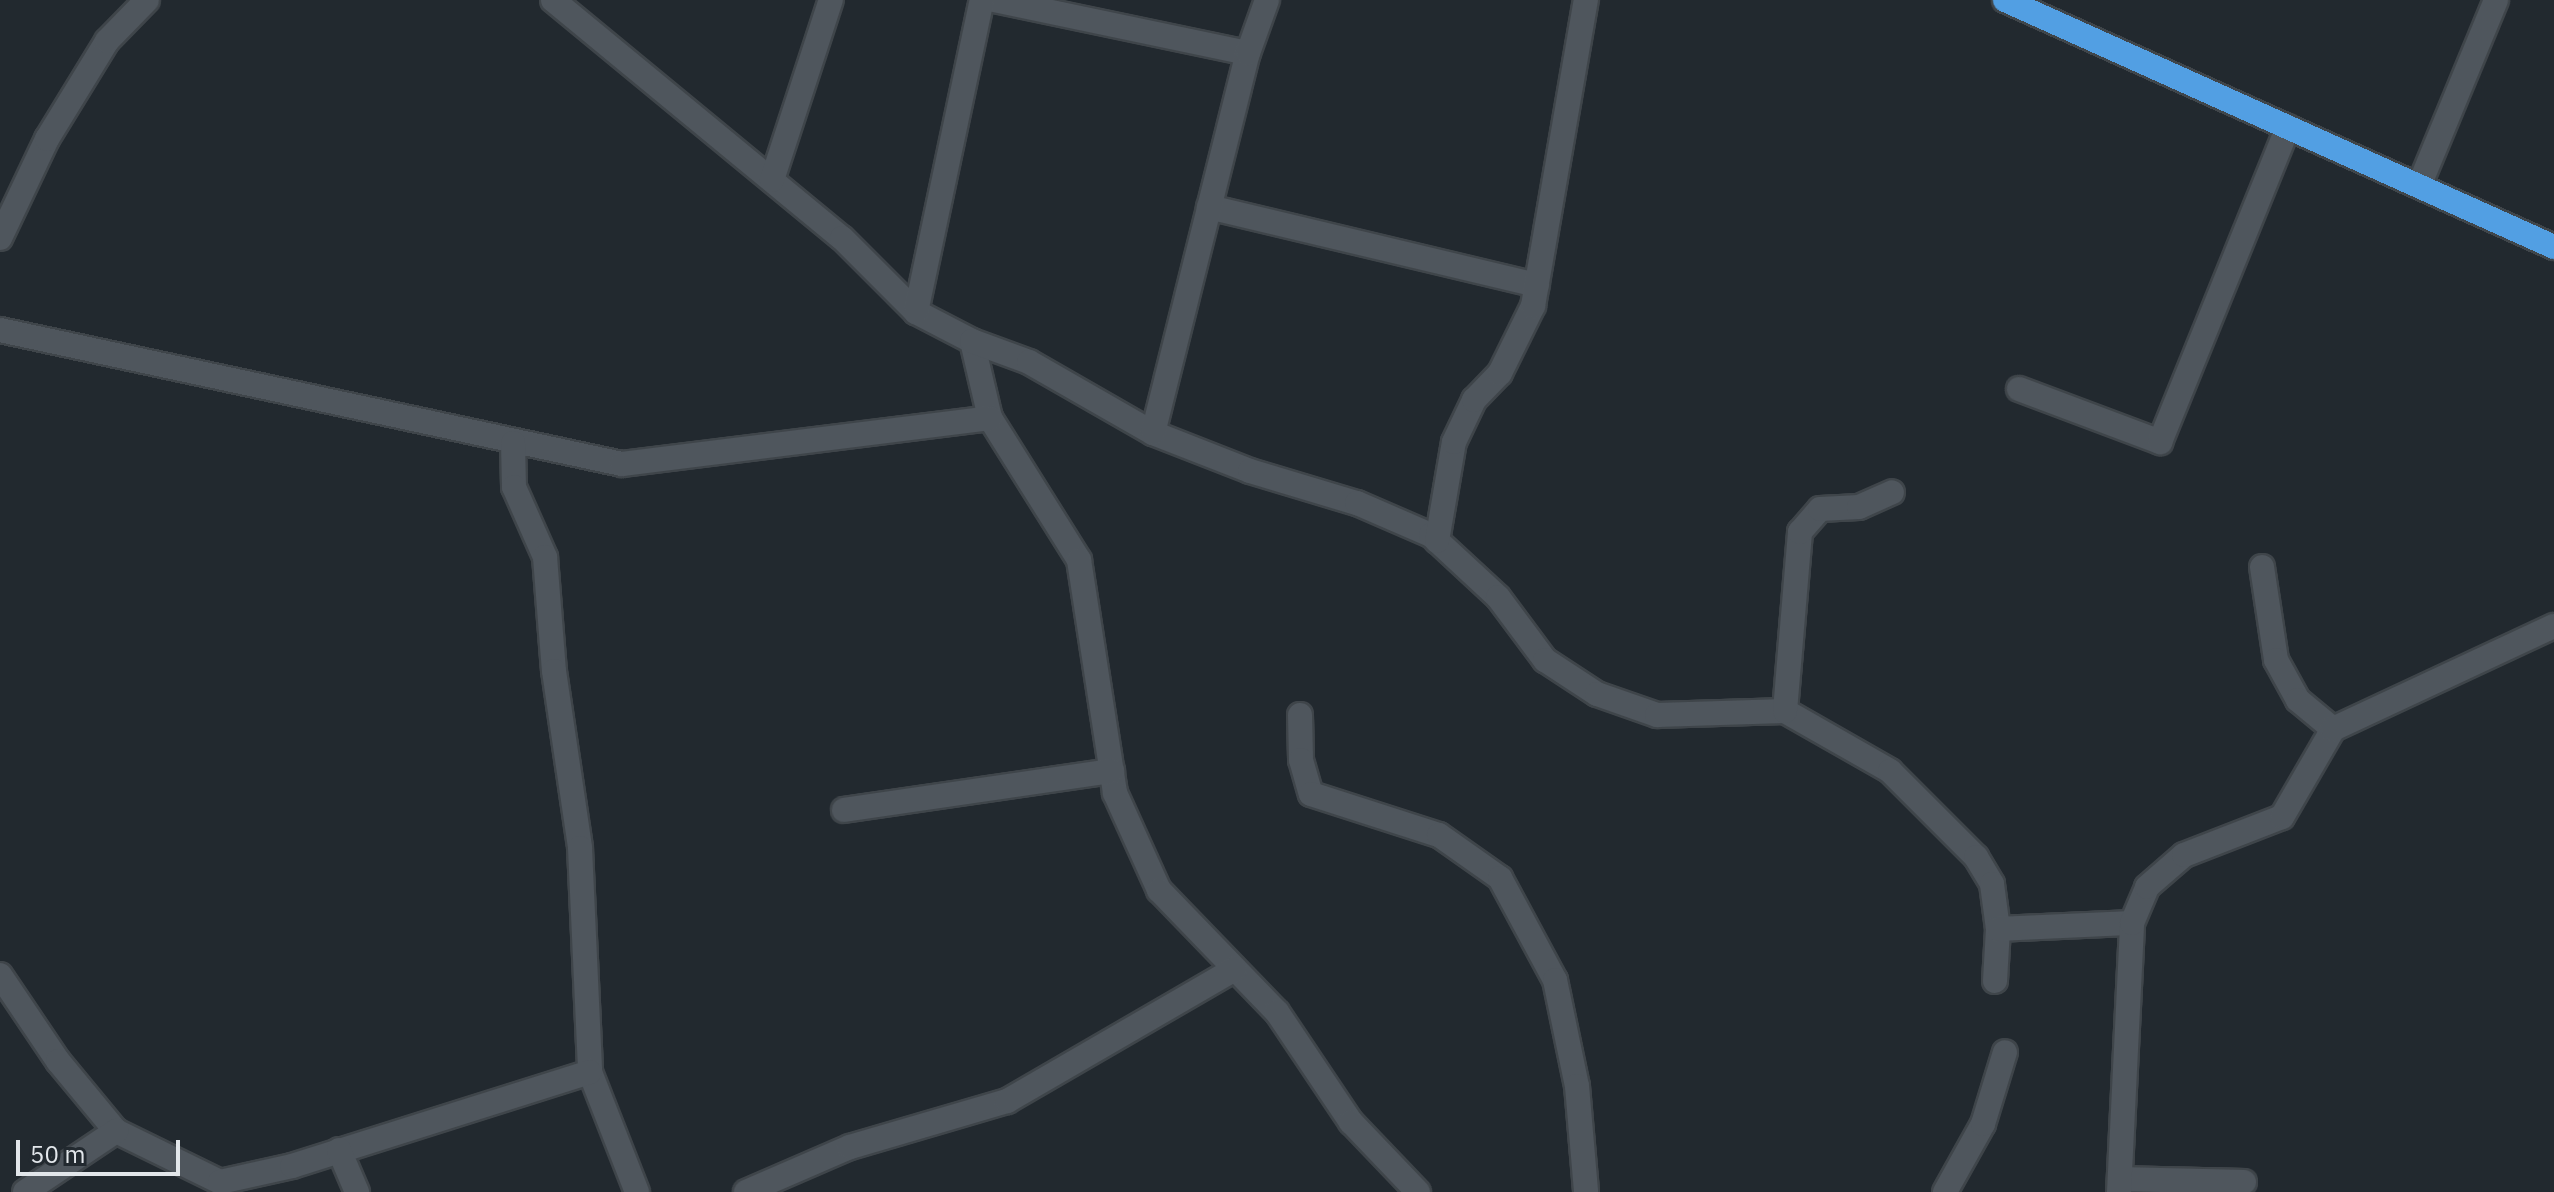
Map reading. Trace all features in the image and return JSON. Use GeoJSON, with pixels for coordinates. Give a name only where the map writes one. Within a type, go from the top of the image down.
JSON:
{"type":"FeatureCollection","features":[{"type":"Feature","properties":{"kind":"highway"},"geometry":{"type":"LineString","coordinates":[[2005,0],[2554,247]]}},
{"type":"Feature","properties":{"kind":"street"},"geometry":{"type":"LineString","coordinates":[[0,238],[47,139],[107,41],[147,0]]}},
{"type":"Feature","properties":{"kind":"street"},"geometry":{"type":"LineString","coordinates":[[553,0],[842,238],[916,312],[972,341],[1029,362],[1153,433],[1250,471],[1357,503],[1437,541],[1498,597],[1545,660],[1597,694],[1657,715],[1785,711],[1890,771],[1976,857],[1992,884],[1998,929],[1995,981]]}},
{"type":"Feature","properties":{"kind":"street"},"geometry":{"type":"LineString","coordinates":[[772,180],[831,0]]}},
{"type":"Feature","properties":{"kind":"street"},"geometry":{"type":"LineString","coordinates":[[916,312],[982,0]]}},
{"type":"Feature","properties":{"kind":"street"},"geometry":{"type":"LineString","coordinates":[[994,0],[1248,53]]}},
{"type":"Feature","properties":{"kind":"street"},"geometry":{"type":"LineString","coordinates":[[1153,433],[1248,53],[1267,0]]}},
{"type":"Feature","properties":{"kind":"street"},"geometry":{"type":"LineString","coordinates":[[1437,541],[1454,442],[1474,400],[1500,373],[1521,337],[1537,285],[1586,0]]}},
{"type":"Feature","properties":{"kind":"street"},"geometry":{"type":"LineString","coordinates":[[2419,186],[2496,0]]}},
{"type":"Feature","properties":{"kind":"street"},"geometry":{"type":"LineString","coordinates":[[2019,389],[2160,442],[2288,127]]}},
{"type":"Feature","properties":{"kind":"street"},"geometry":{"type":"LineString","coordinates":[[1209,207],[1537,285]]}},
{"type":"Feature","properties":{"kind":"street"},"geometry":{"type":"LineString","coordinates":[[0,330],[513,443],[622,464],[990,418]]}},
{"type":"Feature","properties":{"kind":"street"},"geometry":{"type":"LineString","coordinates":[[972,341],[990,418],[1079,560],[1115,793],[1159,890],[1277,1012],[1351,1122],[1418,1192]]}},
{"type":"Feature","properties":{"kind":"street"},"geometry":{"type":"LineString","coordinates":[[513,443],[514,487],[545,557],[554,671],[580,848],[590,1072],[637,1192]]}},
{"type":"Feature","properties":{"kind":"street"},"geometry":{"type":"LineString","coordinates":[[1785,711],[1800,532],[1820,509],[1859,507],[1892,492]]}},
{"type":"Feature","properties":{"kind":"street"},"geometry":{"type":"LineString","coordinates":[[2262,567],[2276,660],[2298,700],[2333,729]]}},
{"type":"Feature","properties":{"kind":"street"},"geometry":{"type":"LineString","coordinates":[[2244,1182],[2119,1186],[2132,923],[2147,887],[2184,855],[2282,817],[2333,729],[2554,626]]}},
{"type":"Feature","properties":{"kind":"street"},"geometry":{"type":"LineString","coordinates":[[1300,715],[1301,760],[1311,794],[1439,835],[1500,878],[1555,980],[1577,1086],[1586,1192]]}},
{"type":"Feature","properties":{"kind":"street"},"geometry":{"type":"LineString","coordinates":[[844,810],[1112,771]]}},
{"type":"Feature","properties":{"kind":"street"},"geometry":{"type":"LineString","coordinates":[[1998,929],[2132,923]]}},
{"type":"Feature","properties":{"kind":"street"},"geometry":{"type":"LineString","coordinates":[[746,1192],[850,1147],[1007,1101],[1235,969]]}},
{"type":"Feature","properties":{"kind":"street"},"geometry":{"type":"LineString","coordinates":[[0,975],[58,1061],[116,1131],[220,1182],[339,1150],[590,1072]]}},
{"type":"Feature","properties":{"kind":"street"},"geometry":{"type":"LineString","coordinates":[[1945,1192],[1983,1124],[2005,1052]]}},
{"type":"Feature","properties":{"kind":"street"},"geometry":{"type":"LineString","coordinates":[[25,1192],[116,1131]]}},
{"type":"Feature","properties":{"kind":"street"},"geometry":{"type":"LineString","coordinates":[[339,1150],[357,1192]]}}]}
